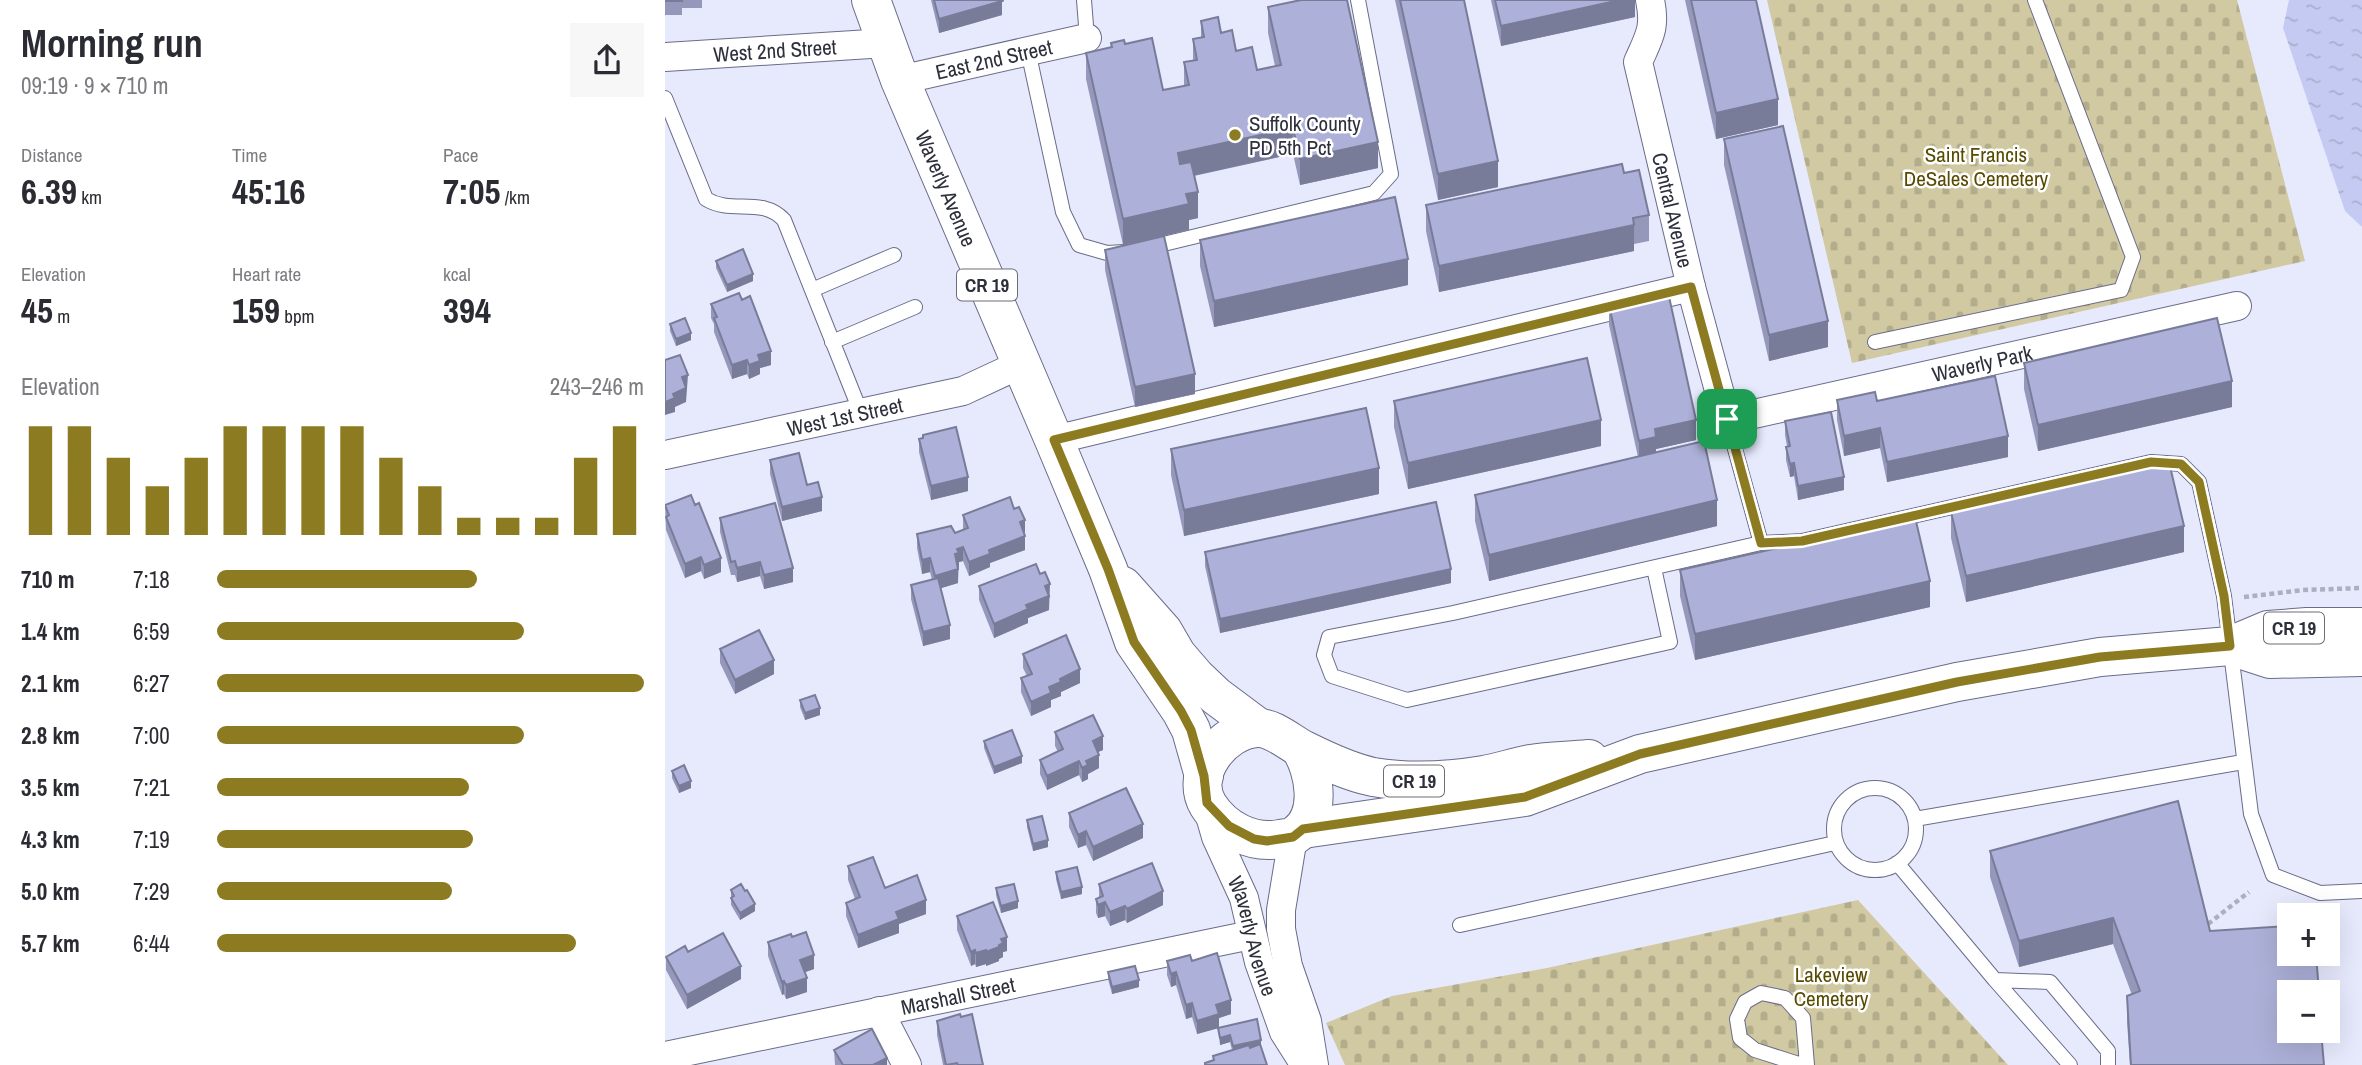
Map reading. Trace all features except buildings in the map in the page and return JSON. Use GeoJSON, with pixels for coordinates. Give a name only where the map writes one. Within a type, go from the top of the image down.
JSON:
{"type":"FeatureCollection","features":[{"type":"Feature","properties":{"kind":"main road","name":"Waverly Avenue"},"geometry":{"type":"LineString","coordinates":[[871,0],[900,80],[1108,569],[1134,642],[1191,730],[1205,789]]}},
{"type":"Feature","properties":{"kind":"main road","name":"Waverly Avenue"},"geometry":{"type":"LineString","coordinates":[[1108,569],[1163,631],[1177,655],[1196,677],[1216,696],[1259,728]]}},
{"type":"Feature","properties":{"kind":"main road","name":"CR 19"},"geometry":{"type":"LineString","coordinates":[[1300,748],[1341,768],[1371,776],[1425,781],[1485,775],[1531,764],[1640,754],[1957,682],[2100,657],[2230,646],[2268,630],[2362,627]]}},
{"type":"Feature","properties":{"kind":"main road","name":"CR 19"},"geometry":{"type":"LineString","coordinates":[[2230,646],[2270,659],[2362,657]]}},
{"type":"Feature","properties":{"kind":"main road"},"geometry":{"type":"LineString","coordinates":[[1205,789],[1210,759],[1229,737],[1259,728],[1282,737],[1300,748],[1310,767],[1313,805],[1298,833]]}},
{"type":"Feature","properties":{"kind":"main road","name":"CR 19"},"geometry":{"type":"LineString","coordinates":[[1205,789],[1217,816],[1242,835],[1267,841],[1298,833],[1525,797],[1640,754]]}},
{"type":"Feature","properties":{"kind":"street","name":"Central Avenue"},"geometry":{"type":"LineString","coordinates":[[1650,0],[1654,18],[1650,36],[1638,62],[1691,287],[1727,419]]}},
{"type":"Feature","properties":{"kind":"street","name":"East 2nd Street"},"geometry":{"type":"LineString","coordinates":[[900,80],[1087,38]]}},
{"type":"Feature","properties":{"kind":"street","name":"West 2nd Street"},"geometry":{"type":"LineString","coordinates":[[665,57],[886,43]]}},
{"type":"Feature","properties":{"kind":"street"},"geometry":{"type":"LineString","coordinates":[[1054,440],[1691,287]]}},
{"type":"Feature","properties":{"kind":"street","name":"Waverly Park"},"geometry":{"type":"LineString","coordinates":[[1727,419],[2237,306]]}},
{"type":"Feature","properties":{"kind":"street","name":"West 1st Street"},"geometry":{"type":"LineString","coordinates":[[665,455],[963,391],[1021,364]]}},
{"type":"Feature","properties":{"kind":"street","name":"Waverly Avenue"},"geometry":{"type":"LineString","coordinates":[[1205,789],[1216,837],[1244,898],[1251,935],[1284,1032],[1305,1065]]}},
{"type":"Feature","properties":{"kind":"street","name":"Waverly Avenue"},"geometry":{"type":"LineString","coordinates":[[1298,833],[1282,910],[1281,929],[1288,966],[1307,1021],[1314,1065]]}},
{"type":"Feature","properties":{"kind":"street","name":"Marshall Street"},"geometry":{"type":"LineString","coordinates":[[665,1056],[1251,935]]}},
{"type":"Feature","properties":{"kind":"street"},"geometry":{"type":"LineString","coordinates":[[879,1011],[907,1065]]}},
{"type":"Feature","properties":{"kind":"lane"},"geometry":{"type":"LineString","coordinates":[[1084,0],[1087,38]]}},
{"type":"Feature","properties":{"kind":"lane"},"geometry":{"type":"LineString","coordinates":[[1028,51],[1063,212],[1079,245],[1107,253],[1137,251],[1374,193],[1391,174],[1358,0]]}},
{"type":"Feature","properties":{"kind":"lane"},"geometry":{"type":"LineString","coordinates":[[1875,342],[2121,290],[2133,257],[2035,0]]}},
{"type":"Feature","properties":{"kind":"lane"},"geometry":{"type":"LineString","coordinates":[[665,98],[706,199],[718,206],[764,207],[775,211],[784,220],[861,413]]}},
{"type":"Feature","properties":{"kind":"lane"},"geometry":{"type":"LineString","coordinates":[[811,290],[894,255]]}},
{"type":"Feature","properties":{"kind":"lane"},"geometry":{"type":"LineString","coordinates":[[832,342],[915,307]]}},
{"type":"Feature","properties":{"kind":"lane"},"geometry":{"type":"LineString","coordinates":[[1727,419],[1761,543]]}},
{"type":"Feature","properties":{"kind":"lane"},"geometry":{"type":"LineString","coordinates":[[1654,568],[1670,642],[1408,700],[1332,676],[1324,655],[1329,636],[1453,613],[1761,543],[1802,541],[2151,462],[2181,464],[2199,482],[2224,596],[2251,814],[2273,875],[2320,893],[2362,891]]}},
{"type":"Feature","properties":{"kind":"lane"},"geometry":{"type":"LineString","coordinates":[[1915,819],[2243,762]]}},
{"type":"Feature","properties":{"kind":"lane"},"geometry":{"type":"LineString","coordinates":[[1869,788],[1896,792],[1906,801],[1915,819],[1916,838],[1911,850],[1891,867],[1864,869],[1851,862],[1835,843],[1833,826],[1837,812],[1845,800],[1856,792],[1869,788]]}},
{"type":"Feature","properties":{"kind":"lane"},"geometry":{"type":"LineString","coordinates":[[1460,925],[1835,843]]}},
{"type":"Feature","properties":{"kind":"lane"},"geometry":{"type":"LineString","coordinates":[[1897,863],[2070,1065]]}},
{"type":"Feature","properties":{"kind":"lane"},"geometry":{"type":"LineString","coordinates":[[1995,980],[2050,982],[2108,1051],[2108,1065]]}},
{"type":"Feature","properties":{"kind":"lane"},"geometry":{"type":"LineString","coordinates":[[1761,993],[1785,998],[1803,1018],[1805,1065],[1755,1050],[1740,1038],[1737,1019],[1745,1002],[1761,993]]}},
{"type":"Feature","properties":{"kind":"path"},"geometry":{"type":"LineString","coordinates":[[2253,596],[2304,590],[2362,588]]}},
{"type":"Feature","properties":{"kind":"path"},"geometry":{"type":"LineString","coordinates":[[2208,924],[2249,892]]}},
{"type":"Feature","properties":{"kind":"green space","name":"Saint Francis DeSales Cemetery"},"geometry":{"type":"Polygon","coordinates":[[[1767,0],[2237,0],[2305,261],[1852,363],[1767,0]]]}},
{"type":"Feature","properties":{"kind":"green space","name":"Lakeview Cemetery"},"geometry":{"type":"Polygon","coordinates":[[[1858,900],[2008,1065],[1345,1065],[1326,1023],[1392,996],[1547,968],[1858,900]]]}},
{"type":"Feature","properties":{"kind":"water"},"geometry":{"type":"Polygon","coordinates":[[[2289,0],[2362,0],[2362,227],[2345,211],[2283,28],[2289,0]]]}},
{"type":"Feature","properties":{"kind":"place","name":"Suffolk County PD 5th Pct"},"geometry":{"type":"Point","coordinates":[1235,135]}},
{"type":"Feature","properties":{"kind":"route"},"geometry":{"type":"LineString","coordinates":[[1691,287],[1727,419],[1761,543],[1802,541],[2151,462],[2181,464],[2199,482],[2224,596],[2230,646],[2100,657],[1957,682],[1640,754],[1525,797],[1303,829],[1293,837],[1282,839],[1254,839],[1229,826],[1207,803],[1204,776],[1191,730],[1134,642],[1108,569],[1054,440],[1691,287]]}}]}
